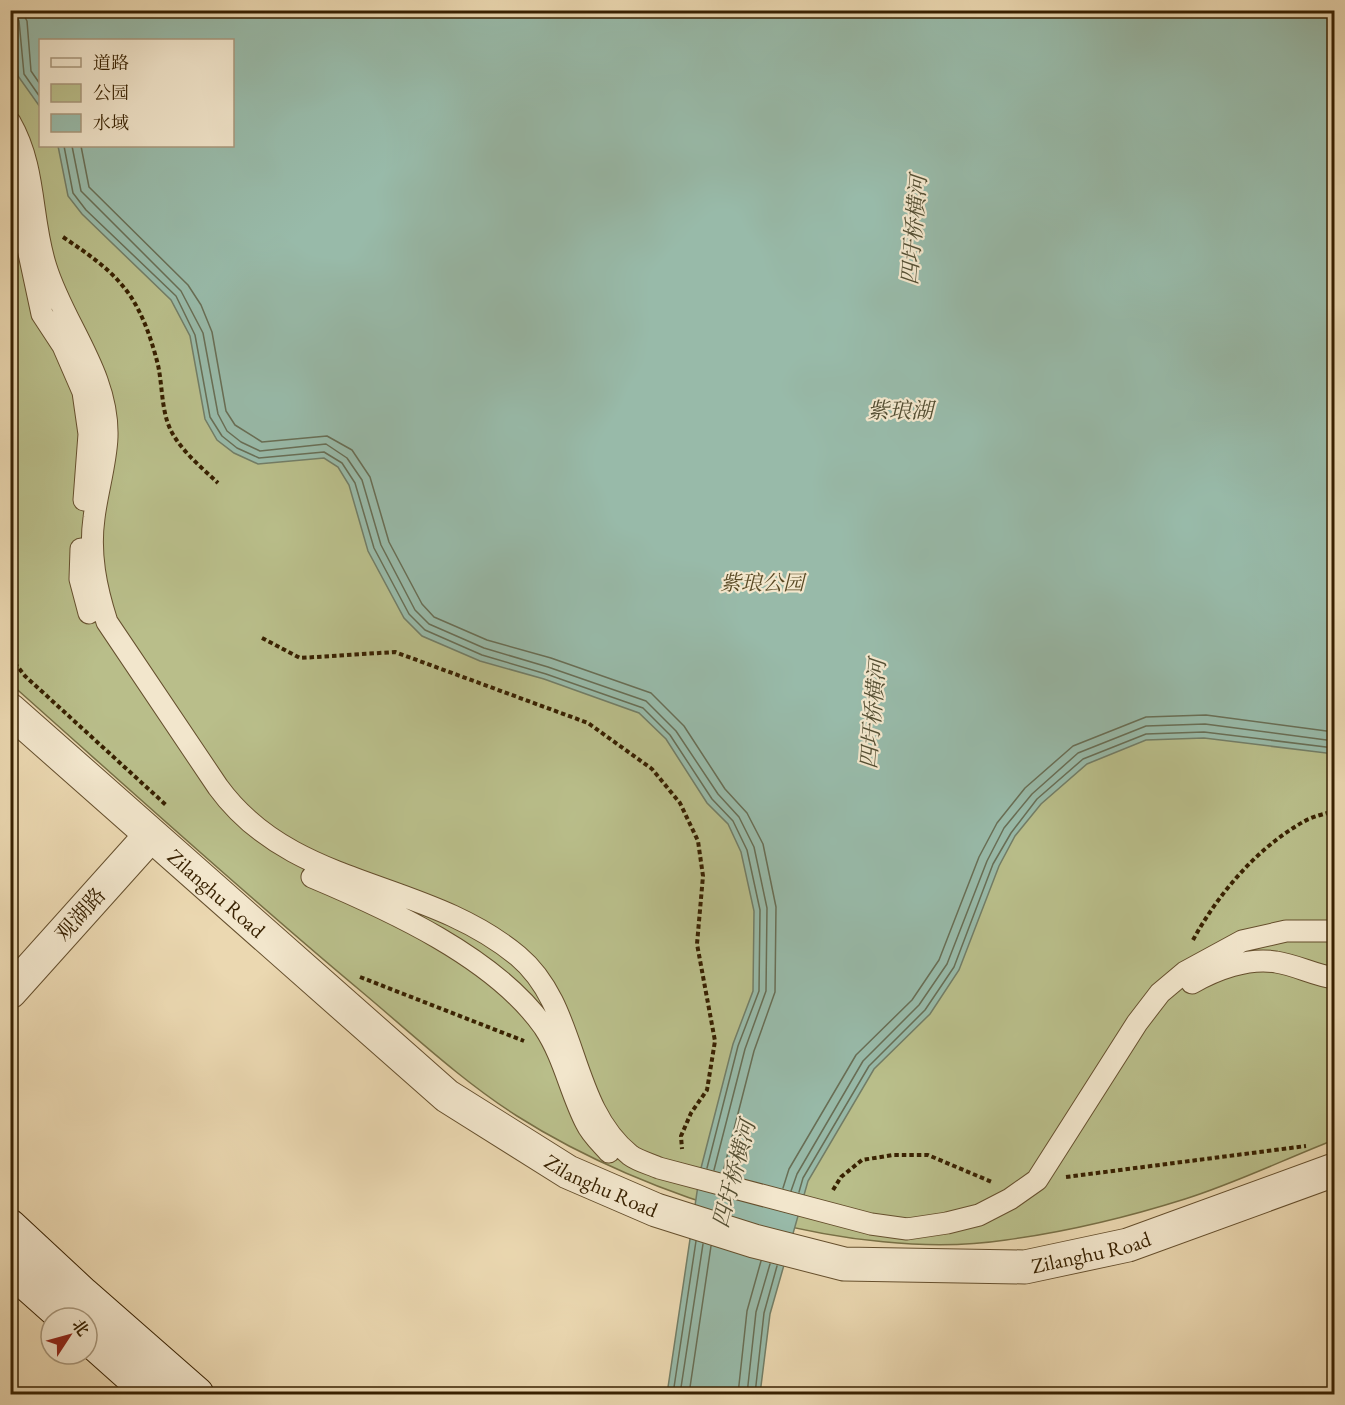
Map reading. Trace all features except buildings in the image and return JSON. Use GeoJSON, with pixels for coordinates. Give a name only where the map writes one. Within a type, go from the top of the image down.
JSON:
{"type":"FeatureCollection","features":[{"type":"Feature","properties":{"kind":"street"},"geometry":{"type":"LineString","coordinates":[[10,122],[19,138],[32,180],[45,266],[60,305],[97,375],[104,410],[107,437],[93,521],[93,559],[106,622],[234,810],[258,830],[291,853],[447,912],[482,931],[518,956],[543,980],[554,1000],[590,1098],[607,1130],[631,1156],[657,1173]]}},
{"type":"Feature","properties":{"kind":"street"},"geometry":{"type":"LineString","coordinates":[[10,165],[42,314],[63,346],[83,392],[89,434],[80,579],[87,607],[98,633],[190,762],[221,813],[252,841],[294,870],[366,900],[460,951],[509,990],[543,1026],[560,1054],[587,1126],[611,1154],[636,1172],[657,1173],[899,1236],[949,1236],[979,1229],[1040,1196],[1055,1178],[1145,1034],[1180,990],[1205,976],[1243,963],[1276,962],[1314,975],[1335,978]]}},
{"type":"Feature","properties":{"kind":"street","name":"Zilanghu Road"},"geometry":{"type":"LineString","coordinates":[[10,710],[447,1096],[567,1172],[656,1210],[754,1241],[844,1264],[1025,1268],[1128,1245],[1335,1170]]}},
{"type":"Feature","properties":{"kind":"street","name":"观湖路"},"geometry":{"type":"LineString","coordinates":[[10,992],[150,836]]}},
{"type":"Feature","properties":{"kind":"street"},"geometry":{"type":"LineString","coordinates":[[854,1226],[907,1229],[937,1224],[979,1215],[1010,1199],[1037,1180],[1137,1023],[1160,993],[1185,972],[1242,941],[1286,931],[1335,930]]}},
{"type":"Feature","properties":{"kind":"street"},"geometry":{"type":"LineString","coordinates":[[10,1226],[82,1294],[197,1395]]}},
{"type":"Feature","properties":{"kind":"street"},"geometry":{"type":"LineString","coordinates":[[10,1269],[52,1306]]}},
{"type":"Feature","properties":{"kind":"street"},"geometry":{"type":"LineString","coordinates":[[99,1348],[152,1395]]}},
{"type":"Feature","properties":{"kind":"path"},"geometry":{"type":"LineString","coordinates":[[37,220],[107,268],[130,295],[148,330],[158,366],[163,406],[173,435],[195,462],[218,483]]}},
{"type":"Feature","properties":{"kind":"path"},"geometry":{"type":"LineString","coordinates":[[262,638],[300,658],[395,652],[588,723],[652,769],[680,803],[698,841],[704,876],[697,944],[715,1041],[707,1090],[691,1113],[681,1136],[682,1155]]}},
{"type":"Feature","properties":{"kind":"path"},"geometry":{"type":"LineString","coordinates":[[10,657],[25,676],[173,811]]}},
{"type":"Feature","properties":{"kind":"path"},"geometry":{"type":"LineString","coordinates":[[1185,972],[1182,961],[1209,910],[1242,874],[1271,843],[1305,820],[1335,811]]}},
{"type":"Feature","properties":{"kind":"path"},"geometry":{"type":"LineString","coordinates":[[355,972],[364,980],[560,1054]]}},
{"type":"Feature","properties":{"kind":"path"},"geometry":{"type":"LineString","coordinates":[[1055,1178],[1317,1144]]}},
{"type":"Feature","properties":{"kind":"path"},"geometry":{"type":"LineString","coordinates":[[831,1195],[841,1177],[862,1160],[893,1155],[928,1155],[987,1180],[1002,1189],[1010,1199]]}},
{"type":"Feature","properties":{"kind":"green space","name":"紫琅湖"},"geometry":{"type":"Polygon","coordinates":[[[11,11],[1334,11],[1334,1140],[1223,1186],[1163,1206],[1074,1228],[1006,1240],[946,1245],[883,1242],[818,1232],[752,1217],[688,1197],[626,1173],[569,1146],[517,1116],[438,1057],[185,839],[11,684],[11,11]]]}},
{"type":"Feature","properties":{"kind":"water","name":"紫琅湖"},"geometry":{"type":"Polygon","coordinates":[[[12,11],[1334,11],[1334,754],[1204,738],[1146,740],[1087,764],[1041,804],[1015,836],[999,866],[959,970],[930,1014],[874,1069],[808,1181],[770,1314],[760,1394],[667,1394],[700,1172],[733,1044],[753,991],[754,911],[741,852],[728,824],[707,803],[666,739],[639,713],[544,679],[480,661],[422,636],[404,618],[368,551],[349,485],[338,467],[324,458],[258,464],[234,453],[217,440],[205,419],[190,336],[171,300],[82,214],[68,196],[58,147],[234,147],[234,39],[39,39],[39,106],[18,76],[12,11]]]}},
{"type":"Feature","properties":{"kind":"water label","name":"四圩桥横河"},"geometry":{"type":"Point","coordinates":[914,230]}},
{"type":"Feature","properties":{"kind":"water label","name":"四圩桥横河"},"geometry":{"type":"Point","coordinates":[873,714]}},
{"type":"Feature","properties":{"kind":"water label","name":"四圩桥横河"},"geometry":{"type":"Point","coordinates":[734,1174]}},
{"type":"Feature","properties":{"kind":"park label","name":"紫琅公园"},"geometry":{"type":"Point","coordinates":[762,582]}}]}
